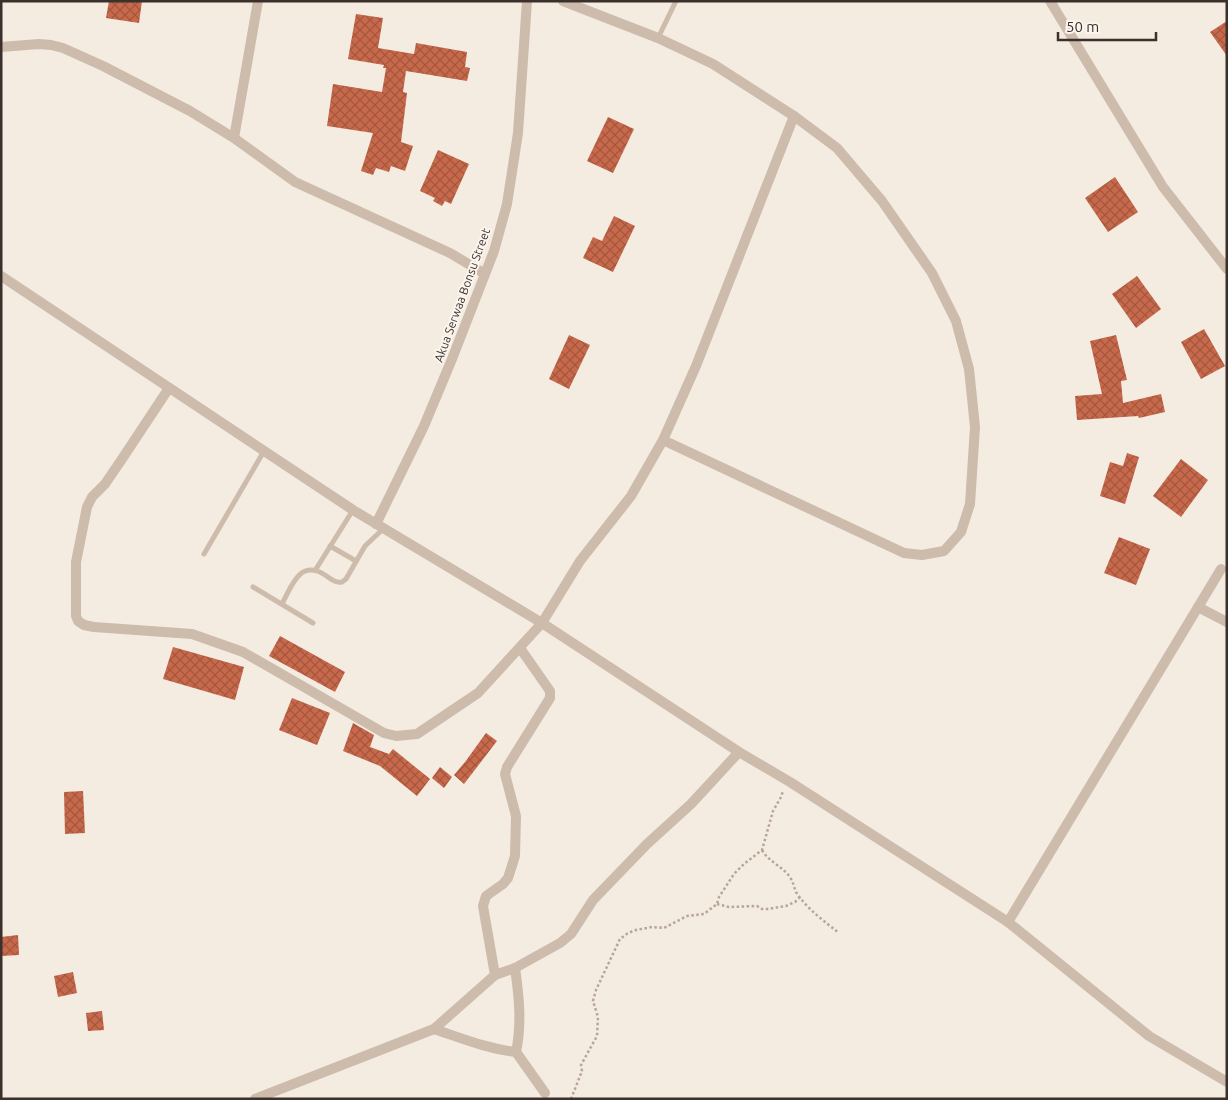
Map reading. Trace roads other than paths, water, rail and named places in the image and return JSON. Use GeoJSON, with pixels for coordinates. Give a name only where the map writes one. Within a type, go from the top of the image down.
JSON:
{"type":"FeatureCollection","features":[{"type":"Feature","properties":{"kind":"street"},"geometry":{"type":"LineString","coordinates":[[234,138],[258,1]]}},
{"type":"Feature","properties":{"kind":"street","name":"Akua Serwaa Bonsu Street"},"geometry":{"type":"LineString","coordinates":[[379,526],[424,426],[494,251],[507,204],[518,133],[527,1]]}},
{"type":"Feature","properties":{"kind":"street"},"geometry":{"type":"LineString","coordinates":[[563,1],[658,38],[713,64],[794,116],[836,148],[882,201],[932,273],[956,321],[970,368],[975,428],[970,504],[961,532],[944,551],[922,555],[904,553],[663,440]]}},
{"type":"Feature","properties":{"kind":"street"},"geometry":{"type":"LineString","coordinates":[[1050,1],[1163,187],[1227,269]]}},
{"type":"Feature","properties":{"kind":"street"},"geometry":{"type":"LineString","coordinates":[[1,47],[40,44],[63,48],[103,66],[190,110],[234,138],[295,182],[450,253],[485,274]]}},
{"type":"Feature","properties":{"kind":"street"},"geometry":{"type":"LineString","coordinates":[[169,388],[105,484],[92,498],[87,507],[76,562],[76,616],[78,620],[84,625],[94,628],[192,634],[204,637],[243,652],[384,733],[396,736],[417,734],[478,693],[520,648],[542,623],[580,561],[631,496],[663,440],[696,366],[794,116]]}},
{"type":"Feature","properties":{"kind":"street"},"geometry":{"type":"LineString","coordinates":[[1,276],[353,510],[542,623],[739,752],[790,782],[1008,922],[1149,1036],[1227,1082]]}},
{"type":"Feature","properties":{"kind":"street"},"geometry":{"type":"LineString","coordinates":[[1008,922],[1221,569]]}},
{"type":"Feature","properties":{"kind":"street"},"geometry":{"type":"LineString","coordinates":[[1198,607],[1227,622]]}},
{"type":"Feature","properties":{"kind":"street"},"geometry":{"type":"LineString","coordinates":[[495,975],[483,906],[486,896],[508,878],[514,856],[516,816],[505,774],[507,767],[550,698],[550,691],[520,648]]}},
{"type":"Feature","properties":{"kind":"street"},"geometry":{"type":"LineString","coordinates":[[255,1099],[434,1029],[495,975],[515,968],[560,943],[571,934],[593,900],[690,804],[739,752]]}},
{"type":"Feature","properties":{"kind":"street"},"geometry":{"type":"LineString","coordinates":[[515,968],[519,1020],[519,1038],[516,1052],[545,1093]]}},
{"type":"Feature","properties":{"kind":"street"},"geometry":{"type":"LineString","coordinates":[[434,1029],[484,1046],[502,1051],[516,1052]]}},
{"type":"Feature","properties":{"kind":"lane"},"geometry":{"type":"LineString","coordinates":[[658,38],[676,1]]}},
{"type":"Feature","properties":{"kind":"lane"},"geometry":{"type":"LineString","coordinates":[[204,554],[264,451]]}},
{"type":"Feature","properties":{"kind":"lane"},"geometry":{"type":"LineString","coordinates":[[316,570],[353,510]]}},
{"type":"Feature","properties":{"kind":"lane"},"geometry":{"type":"LineString","coordinates":[[282,604],[300,573],[309,569],[316,570],[340,583],[346,579],[379,526]]}},
{"type":"Feature","properties":{"kind":"lane"},"geometry":{"type":"LineString","coordinates":[[330,546],[356,561]]}},
{"type":"Feature","properties":{"kind":"lane"},"geometry":{"type":"LineString","coordinates":[[253,587],[313,623]]}}]}
